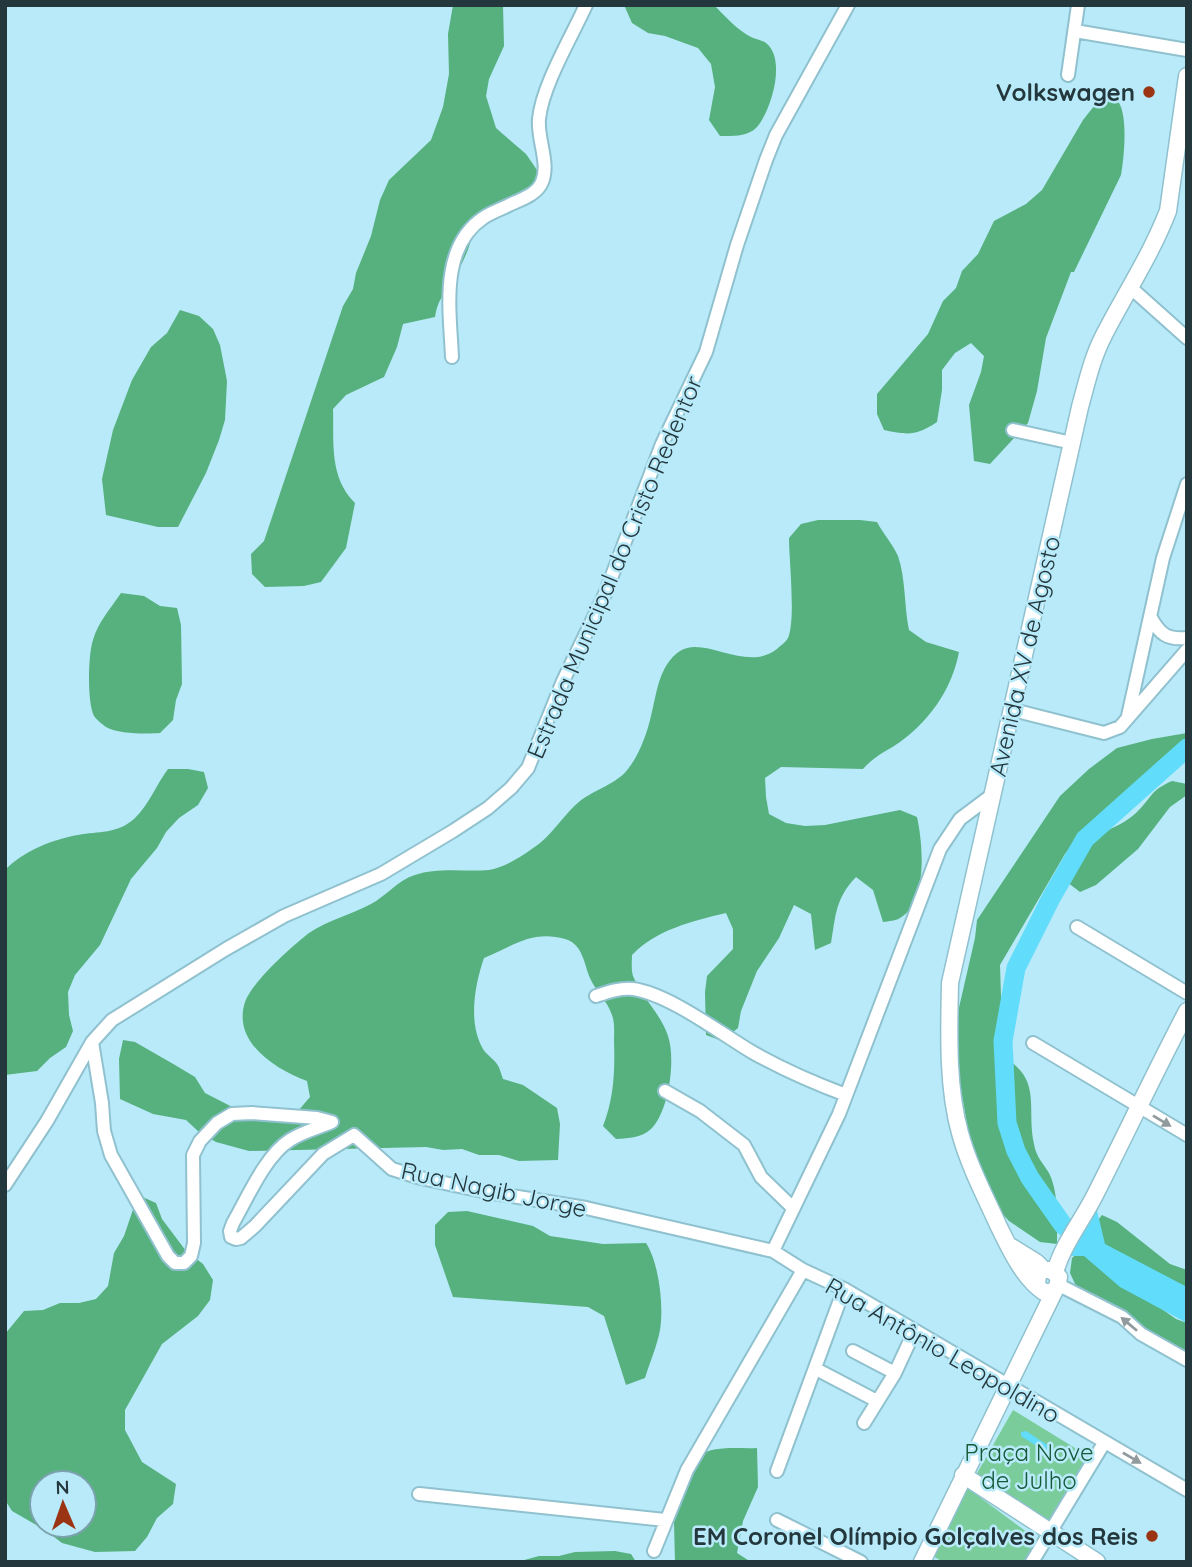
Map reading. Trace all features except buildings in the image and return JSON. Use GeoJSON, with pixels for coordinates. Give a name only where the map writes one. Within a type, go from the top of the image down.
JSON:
{"type":"FeatureCollection","features":[{"type":"Feature","properties":{"kind":"street"},"geometry":{"type":"LineString","coordinates":[[452,357],[451,277],[455,258],[463,239],[484,217],[531,194],[540,186],[544,168],[539,117],[555,72],[586,5]]}},
{"type":"Feature","properties":{"kind":"street","name":"Estrada Municipal do Cristo Redentor"},"geometry":{"type":"LineString","coordinates":[[5,1185],[47,1121],[92,1042],[112,1020],[226,949],[285,916],[381,874],[453,831],[496,801],[528,768],[563,681],[605,594],[662,444],[706,352],[737,245],[776,135],[848,5]]}},
{"type":"Feature","properties":{"kind":"street"},"geometry":{"type":"LineString","coordinates":[[1068,75],[1078,5]]}},
{"type":"Feature","properties":{"kind":"street"},"geometry":{"type":"LineString","coordinates":[[1075,31],[1187,50]]}},
{"type":"Feature","properties":{"kind":"street","name":"Avenida XV de Agosto"},"geometry":{"type":"LineString","coordinates":[[1050,1278],[1028,1277],[1008,1245],[977,1180],[959,1131],[952,1077],[950,984],[1092,362],[1103,336],[1160,232],[1167,211],[1187,76]]}},
{"type":"Feature","properties":{"kind":"street"},"geometry":{"type":"LineString","coordinates":[[1131,288],[1187,338]]}},
{"type":"Feature","properties":{"kind":"street"},"geometry":{"type":"LineString","coordinates":[[1013,430],[1072,443]]}},
{"type":"Feature","properties":{"kind":"street"},"geometry":{"type":"LineString","coordinates":[[1128,716],[1163,558],[1187,484]]}},
{"type":"Feature","properties":{"kind":"street"},"geometry":{"type":"LineString","coordinates":[[1151,618],[1160,633],[1169,638],[1187,638]]}},
{"type":"Feature","properties":{"kind":"street"},"geometry":{"type":"LineString","coordinates":[[1013,710],[1104,733],[1120,727],[1187,650]]}},
{"type":"Feature","properties":{"kind":"street"},"geometry":{"type":"LineString","coordinates":[[773,1251],[846,1095],[940,849],[960,819],[992,795]]}},
{"type":"Feature","properties":{"kind":"street"},"geometry":{"type":"LineString","coordinates":[[1077,927],[1187,993]]}},
{"type":"Feature","properties":{"kind":"street"},"geometry":{"type":"LineString","coordinates":[[596,996],[617,989],[634,989],[662,998],[755,1054],[805,1079],[846,1095]]}},
{"type":"Feature","properties":{"kind":"street"},"geometry":{"type":"LineString","coordinates":[[922,1562],[963,1475],[1009,1388],[1032,1336],[1050,1278],[1094,1198],[1137,1106],[1187,1011]]}},
{"type":"Feature","properties":{"kind":"street"},"geometry":{"type":"LineString","coordinates":[[92,1042],[104,1131],[111,1155],[168,1256],[175,1263],[184,1263],[191,1256],[194,1242],[193,1155],[217,1123],[232,1114],[252,1113],[317,1118],[332,1122]]}},
{"type":"Feature","properties":{"kind":"street"},"geometry":{"type":"LineString","coordinates":[[1033,1043],[1187,1135]]}},
{"type":"Feature","properties":{"kind":"street"},"geometry":{"type":"LineString","coordinates":[[665,1091],[701,1111],[744,1145],[761,1177],[793,1208]]}},
{"type":"Feature","properties":{"kind":"street"},"geometry":{"type":"LineString","coordinates":[[332,1122],[292,1139],[280,1148],[268,1163],[233,1223],[231,1237],[241,1238],[255,1227],[323,1154],[354,1135]]}},
{"type":"Feature","properties":{"kind":"street","name":"Rua Nagib Jorge"},"geometry":{"type":"LineString","coordinates":[[332,1122],[354,1135],[392,1169],[421,1178],[586,1208],[773,1251]]}},
{"type":"Feature","properties":{"kind":"street","name":"Rua Antônio Leopoldino"},"geometry":{"type":"LineString","coordinates":[[773,1251],[803,1270],[844,1289],[1187,1490]]}},
{"type":"Feature","properties":{"kind":"street"},"geometry":{"type":"LineString","coordinates":[[654,1551],[687,1470],[803,1270]]}},
{"type":"Feature","properties":{"kind":"street"},"geometry":{"type":"LineString","coordinates":[[1050,1278],[1122,1317],[1141,1334],[1187,1360]]}},
{"type":"Feature","properties":{"kind":"street"},"geometry":{"type":"LineString","coordinates":[[777,1471],[844,1289]]}},
{"type":"Feature","properties":{"kind":"street"},"geometry":{"type":"LineString","coordinates":[[864,1423],[895,1373],[914,1332]]}},
{"type":"Feature","properties":{"kind":"street"},"geometry":{"type":"LineString","coordinates":[[853,1351],[895,1373]]}},
{"type":"Feature","properties":{"kind":"street"},"geometry":{"type":"LineString","coordinates":[[816,1369],[877,1401]]}},
{"type":"Feature","properties":{"kind":"street"},"geometry":{"type":"LineString","coordinates":[[1032,1562],[1104,1443]]}},
{"type":"Feature","properties":{"kind":"street"},"geometry":{"type":"LineString","coordinates":[[963,1475],[1097,1562]]}},
{"type":"Feature","properties":{"kind":"street"},"geometry":{"type":"LineString","coordinates":[[419,1494],[665,1521]]}},
{"type":"Feature","properties":{"kind":"street"},"geometry":{"type":"LineString","coordinates":[[778,1520],[861,1562]]}},
{"type":"Feature","properties":{"kind":"green space"},"geometry":{"type":"Polygon","coordinates":[[[453,5],[503,5],[504,46],[489,79],[486,96],[496,128],[526,154],[537,170],[537,190],[473,231],[465,257],[440,301],[435,317],[403,324],[397,347],[384,377],[346,395],[333,409],[337,471],[355,503],[346,548],[321,582],[304,586],[265,587],[252,574],[251,554],[264,541],[343,306],[353,289],[380,200],[389,180],[431,140],[443,107],[449,74],[448,34],[453,5]]]}},
{"type":"Feature","properties":{"kind":"green space"},"geometry":{"type":"Polygon","coordinates":[[[624,5],[714,5],[741,31],[766,43],[772,51],[776,73],[767,110],[756,128],[744,134],[720,136],[709,120],[715,87],[711,64],[698,48],[648,33],[632,23],[624,5]]]}},
{"type":"Feature","properties":{"kind":"green space"},"geometry":{"type":"Polygon","coordinates":[[[1106,91],[1119,103],[1124,118],[1121,175],[1074,272],[1071,272],[1046,338],[1037,391],[1028,423],[990,464],[974,461],[969,405],[984,356],[971,343],[955,353],[942,370],[937,422],[912,433],[884,430],[877,414],[877,394],[928,334],[943,301],[956,288],[962,271],[978,254],[994,221],[1026,204],[1042,190],[1083,120],[1106,91]]]}},
{"type":"Feature","properties":{"kind":"green space"},"geometry":{"type":"Polygon","coordinates":[[[180,310],[199,316],[213,329],[220,345],[227,381],[225,420],[206,473],[178,527],[158,527],[106,515],[102,479],[113,430],[132,380],[151,347],[167,333],[180,310]]]}},
{"type":"Feature","properties":{"kind":"green space"},"geometry":{"type":"Polygon","coordinates":[[[818,520],[877,522],[898,556],[909,630],[926,642],[959,652],[951,680],[944,693],[917,728],[863,769],[781,767],[765,778],[769,814],[786,823],[805,826],[825,825],[900,810],[917,817],[922,857],[919,886],[909,910],[898,919],[883,922],[873,890],[856,877],[840,900],[831,943],[815,950],[811,914],[794,905],[779,938],[757,971],[741,1011],[738,1028],[722,1041],[706,1035],[705,992],[707,976],[733,949],[733,929],[726,913],[700,919],[663,933],[632,955],[633,976],[665,1028],[670,1046],[669,1085],[662,1111],[651,1129],[639,1136],[616,1139],[603,1126],[613,1084],[613,1018],[592,983],[576,945],[565,939],[542,936],[484,958],[478,979],[474,1014],[482,1047],[497,1064],[503,1079],[523,1085],[557,1108],[560,1124],[558,1160],[519,1161],[499,1155],[479,1155],[462,1149],[426,1147],[249,1151],[216,1142],[200,1133],[186,1120],[153,1114],[120,1099],[119,1059],[123,1040],[135,1042],[195,1077],[205,1093],[242,1112],[298,1111],[310,1097],[307,1081],[282,1069],[259,1052],[245,1030],[245,1002],[264,975],[309,933],[371,904],[409,877],[433,871],[495,869],[516,860],[540,843],[580,801],[628,769],[645,737],[663,671],[680,651],[701,647],[753,657],[777,649],[787,639],[790,629],[792,604],[789,538],[801,524],[818,520]]]}},
{"type":"Feature","properties":{"kind":"green space"},"geometry":{"type":"Polygon","coordinates":[[[121,593],[144,596],[160,606],[177,608],[181,625],[182,684],[173,720],[160,733],[132,733],[111,729],[96,719],[92,709],[89,678],[93,640],[101,621],[121,593]]]}},
{"type":"Feature","properties":{"kind":"green space"},"geometry":{"type":"Polygon","coordinates":[[[1187,733],[1187,751],[1076,839],[1000,965],[1003,1057],[1024,1075],[1028,1085],[1035,1149],[1049,1173],[1056,1198],[1057,1244],[1040,1242],[1009,1221],[997,1208],[972,1154],[957,1065],[956,1032],[977,920],[1060,796],[1089,769],[1117,748],[1187,733]]]}},
{"type":"Feature","properties":{"kind":"green space"},"geometry":{"type":"Polygon","coordinates":[[[168,769],[204,772],[208,788],[198,805],[179,818],[166,832],[157,848],[131,879],[100,945],[75,975],[68,992],[73,1031],[66,1047],[37,1071],[5,1075],[5,870],[29,852],[48,843],[114,830],[128,824],[144,808],[168,769]]]}},
{"type":"Feature","properties":{"kind":"green space"},"geometry":{"type":"Polygon","coordinates":[[[1172,781],[1187,784],[1187,795],[1170,807],[1138,849],[1096,885],[1080,892],[1067,882],[1067,865],[1078,848],[1128,819],[1155,792],[1172,781]]]}},
{"type":"Feature","properties":{"kind":"green space"},"geometry":{"type":"Polygon","coordinates":[[[138,1195],[156,1203],[162,1219],[186,1251],[203,1264],[213,1280],[210,1300],[198,1316],[162,1344],[125,1410],[125,1430],[142,1462],[176,1484],[173,1504],[157,1518],[147,1537],[135,1551],[95,1552],[62,1543],[57,1539],[98,1539],[98,1469],[28,1469],[28,1520],[12,1511],[5,1500],[5,1334],[24,1311],[43,1310],[60,1303],[96,1299],[108,1286],[114,1253],[124,1236],[138,1195]]]}},
{"type":"Feature","properties":{"kind":"green space"},"geometry":{"type":"Polygon","coordinates":[[[467,1211],[533,1226],[550,1236],[603,1244],[646,1243],[657,1273],[661,1320],[659,1336],[645,1378],[626,1385],[604,1316],[588,1307],[453,1297],[435,1245],[435,1225],[448,1212],[467,1211]]]}},
{"type":"Feature","properties":{"kind":"green space"},"geometry":{"type":"Polygon","coordinates":[[[1102,1215],[1117,1222],[1170,1264],[1187,1270],[1187,1296],[1091,1240],[1091,1229],[1102,1215]]]}},
{"type":"Feature","properties":{"kind":"green space"},"geometry":{"type":"Polygon","coordinates":[[[1080,1251],[1176,1319],[1187,1323],[1187,1368],[1077,1288],[1070,1273],[1072,1258],[1080,1251]]]}},
{"type":"Feature","properties":{"kind":"green space","name":"Praça Nove de Julho"},"geometry":{"type":"Polygon","coordinates":[[[1013,1410],[1088,1456],[1045,1528],[976,1475],[1013,1410]]]}},
{"type":"Feature","properties":{"kind":"green space"},"geometry":{"type":"Polygon","coordinates":[[[757,1448],[758,1487],[743,1521],[737,1553],[751,1562],[675,1562],[674,1522],[699,1456],[719,1449],[757,1448]]]}},
{"type":"Feature","properties":{"kind":"green space","name":"Praça Nove de Julho"},"geometry":{"type":"Polygon","coordinates":[[[966,1487],[1039,1541],[1028,1562],[943,1562],[933,1556],[966,1487]]]}},
{"type":"Feature","properties":{"kind":"green space"},"geometry":{"type":"Polygon","coordinates":[[[615,1551],[631,1554],[636,1562],[517,1562],[539,1556],[615,1551]]]}},
{"type":"Feature","properties":{"kind":"water"},"geometry":{"type":"Polygon","coordinates":[[[1094,1198],[1105,1244],[1187,1287],[1187,1323],[1120,1287],[1084,1256],[1060,1256],[1094,1198]]]}},
{"type":"Feature","properties":{"kind":"water"},"geometry":{"type":"Polygon","coordinates":[[[1026,1431],[1052,1448],[1052,1456],[1021,1436],[1021,1432],[1026,1431]]]}},
{"type":"Feature","properties":{"kind":"waterway"},"geometry":{"type":"LineString","coordinates":[[1086,1243],[1063,1225],[1030,1178],[1016,1151],[1007,1123],[1003,1041],[1016,968],[1051,898],[1085,839],[1187,748]]}},
{"type":"Feature","properties":{"kind":"place","name":"Volkswagen"},"geometry":{"type":"Point","coordinates":[1149,92]}},
{"type":"Feature","properties":{"kind":"place","name":"EM Coronel Olímpio Golçalves dos Reis"},"geometry":{"type":"Point","coordinates":[1152,1536]}}]}
